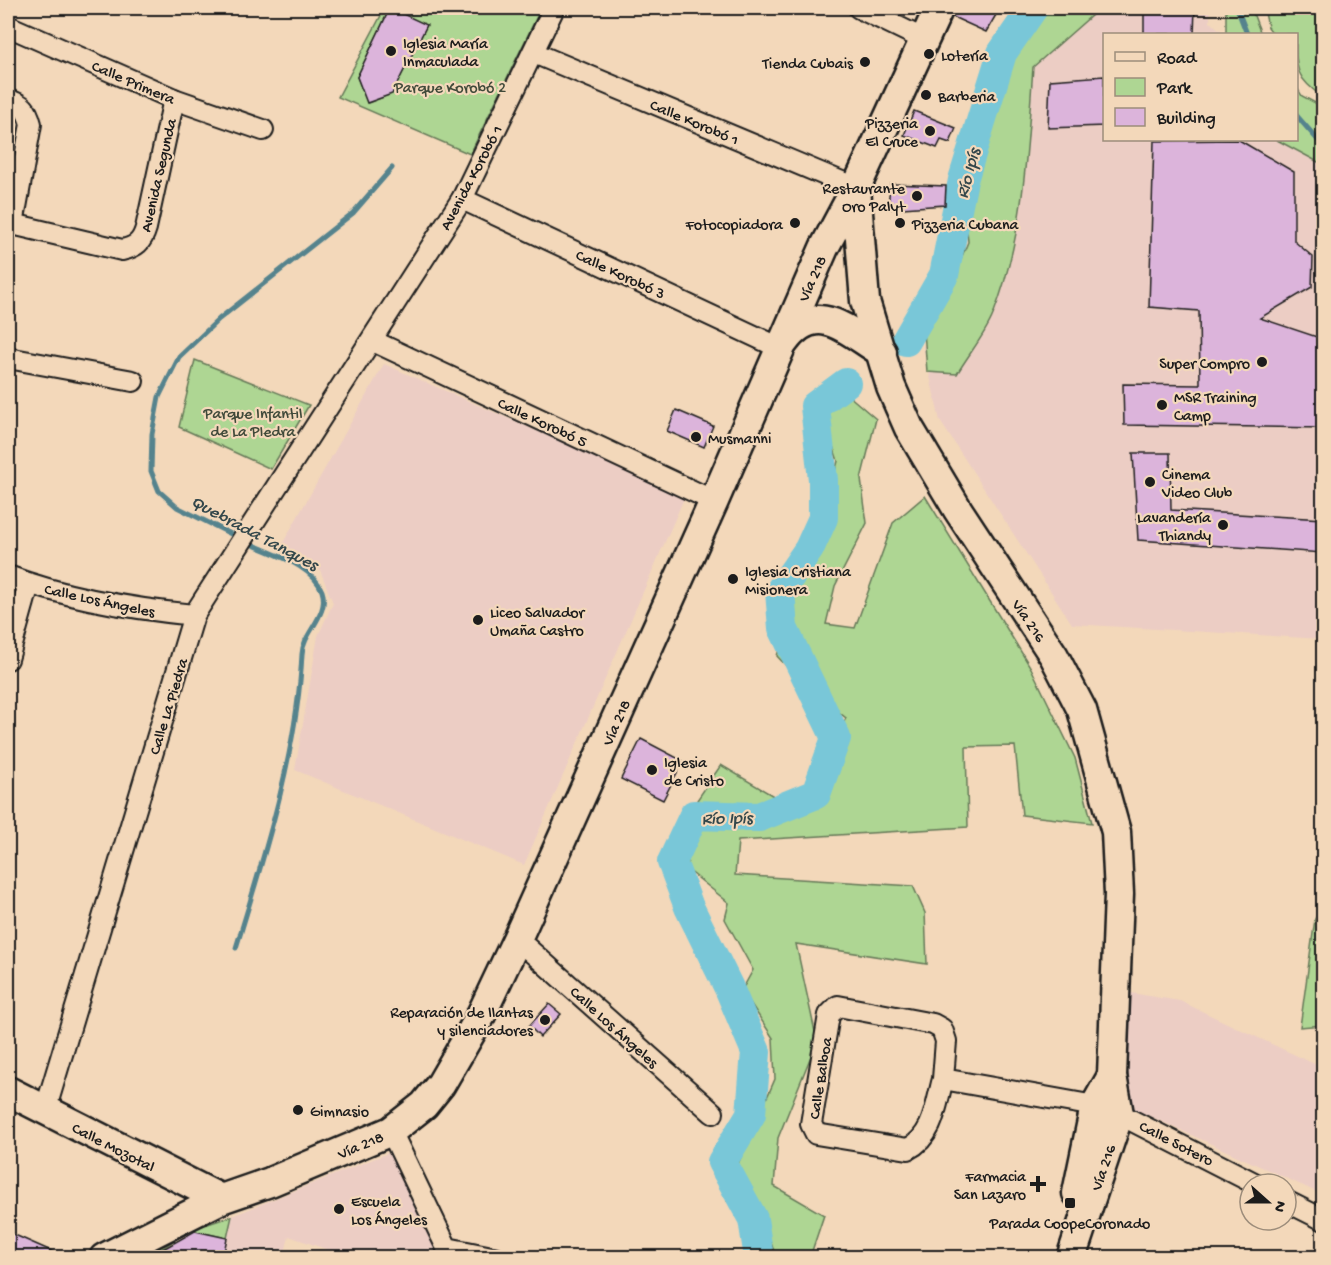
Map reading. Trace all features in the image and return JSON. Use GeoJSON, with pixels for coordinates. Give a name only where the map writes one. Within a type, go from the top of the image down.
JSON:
{"type":"FeatureCollection","features":[{"type":"Feature","properties":{"kind":"main road","name":"Vía 218"},"geometry":{"type":"LineString","coordinates":[[104,1257],[221,1199],[270,1182],[391,1131],[424,1105],[441,1084],[480,1017],[517,939],[714,501],[824,248],[856,188],[939,8]]}},
{"type":"Feature","properties":{"kind":"main road","name":"Vía 216"},"geometry":{"type":"LineString","coordinates":[[856,188],[865,301],[891,387],[909,428],[958,510],[1054,656],[1082,710],[1116,832],[1119,894],[1112,1076],[1117,1114],[1116,1142],[1103,1163],[1071,1257]]}},
{"type":"Feature","properties":{"kind":"main road"},"geometry":{"type":"LineString","coordinates":[[780,348],[796,328],[814,321],[829,319],[841,324],[882,352]]}},
{"type":"Feature","properties":{"kind":"main road","name":"Calle Mozotal"},"geometry":{"type":"LineString","coordinates":[[8,1091],[221,1199]]}},
{"type":"Feature","properties":{"kind":"main road","name":"Vía 216"},"geometry":{"type":"LineString","coordinates":[[1063,1257],[1117,1114]]}},
{"type":"Feature","properties":{"kind":"street","name":"Avenida Korobó 1"},"geometry":{"type":"LineString","coordinates":[[373,341],[462,199],[554,8]]}},
{"type":"Feature","properties":{"kind":"street"},"geometry":{"type":"LineString","coordinates":[[860,8],[923,39]]}},
{"type":"Feature","properties":{"kind":"street","name":"Calle Primera"},"geometry":{"type":"LineString","coordinates":[[8,26],[174,99],[263,130]]}},
{"type":"Feature","properties":{"kind":"street","name":"Calle Korobó 1"},"geometry":{"type":"LineString","coordinates":[[534,53],[856,188]]}},
{"type":"Feature","properties":{"kind":"street","name":"Avenida Segunda"},"geometry":{"type":"LineString","coordinates":[[10,224],[122,250],[133,247],[143,239],[174,99]]}},
{"type":"Feature","properties":{"kind":"street"},"geometry":{"type":"LineString","coordinates":[[8,100],[22,105],[28,111],[31,124],[10,224]]}},
{"type":"Feature","properties":{"kind":"street","name":"Calle Korobó 3"},"geometry":{"type":"LineString","coordinates":[[462,199],[780,348]]}},
{"type":"Feature","properties":{"kind":"street","name":"Calle Korobó 5"},"geometry":{"type":"LineString","coordinates":[[373,341],[714,501]]}},
{"type":"Feature","properties":{"kind":"street","name":"Calle La Piedra"},"geometry":{"type":"LineString","coordinates":[[45,1111],[194,615],[373,341]]}},
{"type":"Feature","properties":{"kind":"street"},"geometry":{"type":"LineString","coordinates":[[8,358],[133,381]]}},
{"type":"Feature","properties":{"kind":"street","name":"Calle Los Ángeles"},"geometry":{"type":"LineString","coordinates":[[8,576],[29,584],[156,611],[194,615]]}},
{"type":"Feature","properties":{"kind":"street"},"geometry":{"type":"LineString","coordinates":[[8,659],[29,584]]}},
{"type":"Feature","properties":{"kind":"street","name":"Calle Los Ángeles"},"geometry":{"type":"LineString","coordinates":[[517,939],[713,1113]]}},
{"type":"Feature","properties":{"kind":"street","name":"Calle Balboa"},"geometry":{"type":"LineString","coordinates":[[838,1006],[933,1024],[942,1029],[946,1041],[943,1079],[928,1132],[919,1143],[908,1149],[816,1134],[811,1124],[829,1015],[838,1006]]}},
{"type":"Feature","properties":{"kind":"street"},"geometry":{"type":"LineString","coordinates":[[943,1079],[1117,1114]]}},
{"type":"Feature","properties":{"kind":"street","name":"Calle Sotero"},"geometry":{"type":"LineString","coordinates":[[1117,1114],[1238,1175]]}},
{"type":"Feature","properties":{"kind":"street"},"geometry":{"type":"LineString","coordinates":[[391,1131],[447,1253],[497,1257]]}},
{"type":"Feature","properties":{"kind":"street"},"geometry":{"type":"LineString","coordinates":[[1298,1207],[1323,1220]]}},
{"type":"Feature","properties":{"kind":"shaded area"},"geometry":{"type":"Polygon","coordinates":[[[1061,8],[1210,8],[1210,22],[1224,33],[1103,33],[1103,141],[1279,141],[1322,164],[1323,639],[1072,624],[940,421],[923,346],[972,306],[1017,80],[1061,8]]]}},
{"type":"Feature","properties":{"kind":"shaded area","name":"Liceo Salvador Umaña Castro"},"geometry":{"type":"Polygon","coordinates":[[[384,364],[685,496],[524,865],[295,770],[318,636],[333,603],[320,570],[280,548],[384,364]]]}},
{"type":"Feature","properties":{"kind":"shaded area"},"geometry":{"type":"Polygon","coordinates":[[[1131,993],[1180,1001],[1323,1068],[1323,1195],[1298,1184],[1298,1172],[1273,1172],[1128,1106],[1124,1077],[1131,993]]]}},
{"type":"Feature","properties":{"kind":"shaded area","name":"Escuela Los Ángeles"},"geometry":{"type":"Polygon","coordinates":[[[388,1153],[422,1201],[439,1246],[439,1257],[348,1257],[289,1236],[284,1257],[223,1258],[232,1216],[388,1153]]]}},
{"type":"Feature","properties":{"kind":"green space","name":"Parque Korobó 2"},"geometry":{"type":"Polygon","coordinates":[[[385,8],[390,8],[541,8],[470,154],[338,97],[385,8]],[[390,8],[357,77],[368,103],[392,94],[426,26],[390,8]]]}},
{"type":"Feature","properties":{"kind":"green space"},"geometry":{"type":"Polygon","coordinates":[[[1033,8],[1100,8],[1033,67],[1026,162],[1018,224],[1003,285],[990,322],[957,374],[927,372],[924,330],[945,297],[968,242],[963,180],[1002,53],[1033,8]]]}},
{"type":"Feature","properties":{"kind":"green space"},"geometry":{"type":"Polygon","coordinates":[[[1226,8],[1251,8],[1261,33],[1226,33],[1226,8]]]}},
{"type":"Feature","properties":{"kind":"green space"},"geometry":{"type":"Polygon","coordinates":[[[1264,8],[1323,8],[1323,97],[1307,84],[1299,71],[1298,33],[1272,33],[1268,27],[1264,8]]]}},
{"type":"Feature","properties":{"kind":"green space"},"geometry":{"type":"Polygon","coordinates":[[[1298,90],[1302,96],[1323,107],[1323,168],[1322,164],[1279,141],[1298,141],[1298,90]]]}},
{"type":"Feature","properties":{"kind":"green space","name":"Parque Infantil de La PIedra"},"geometry":{"type":"Polygon","coordinates":[[[195,360],[309,405],[271,469],[179,427],[195,360]]]}},
{"type":"Feature","properties":{"kind":"green space"},"geometry":{"type":"Polygon","coordinates":[[[848,395],[876,419],[861,479],[867,523],[835,586],[826,624],[855,628],[893,523],[925,496],[1031,668],[1075,758],[1092,823],[1022,815],[1015,746],[966,747],[968,827],[738,841],[735,875],[913,886],[925,913],[927,964],[796,944],[817,1041],[778,1138],[774,1186],[824,1215],[810,1257],[776,1257],[762,1217],[727,1201],[738,1164],[775,1079],[773,1038],[742,990],[753,970],[725,919],[729,903],[688,870],[686,826],[697,800],[721,765],[782,801],[817,775],[846,718],[800,681],[777,656],[809,549],[823,518],[838,461],[822,413],[848,395]]]}},
{"type":"Feature","properties":{"kind":"green space"},"geometry":{"type":"Polygon","coordinates":[[[1323,905],[1323,1025],[1300,1027],[1315,919],[1323,905]]]}},
{"type":"Feature","properties":{"kind":"green space"},"geometry":{"type":"Polygon","coordinates":[[[232,1216],[227,1238],[190,1230],[232,1216]]]}},
{"type":"Feature","properties":{"kind":"green space"},"geometry":{"type":"Polygon","coordinates":[[[190,1230],[149,1257],[137,1256],[190,1230]]]}},
{"type":"Feature","properties":{"kind":"building","name":"Iglesia María Inmaculada"},"geometry":{"type":"Polygon","coordinates":[[[390,8],[427,25],[392,94],[367,103],[357,77],[390,8]]]}},
{"type":"Feature","properties":{"kind":"building"},"geometry":{"type":"Polygon","coordinates":[[[955,8],[1000,8],[986,32],[953,17],[955,8]]]}},
{"type":"Feature","properties":{"kind":"building"},"geometry":{"type":"Polygon","coordinates":[[[1144,8],[1195,8],[1194,33],[1144,33],[1144,8]]]}},
{"type":"Feature","properties":{"kind":"building"},"geometry":{"type":"Polygon","coordinates":[[[1103,76],[1103,126],[1048,128],[1050,80],[1103,76]]]}},
{"type":"Feature","properties":{"kind":"building","name":"Pizzeria El Cruce"},"geometry":{"type":"Polygon","coordinates":[[[914,111],[956,128],[950,143],[941,140],[937,148],[904,135],[914,111]]]}},
{"type":"Feature","properties":{"kind":"building"},"geometry":{"type":"Polygon","coordinates":[[[1154,141],[1241,141],[1294,172],[1294,241],[1313,257],[1312,287],[1260,318],[1323,339],[1323,428],[1124,425],[1123,384],[1200,385],[1199,311],[1149,307],[1154,141]]]}},
{"type":"Feature","properties":{"kind":"building","name":"Restaurante Oro Palyt"},"geometry":{"type":"Polygon","coordinates":[[[890,184],[946,186],[945,205],[888,209],[890,184]]]}},
{"type":"Feature","properties":{"kind":"building"},"geometry":{"type":"Polygon","coordinates":[[[676,410],[713,426],[704,447],[667,431],[676,410]]]}},
{"type":"Feature","properties":{"kind":"building"},"geometry":{"type":"Polygon","coordinates":[[[1133,453],[1170,453],[1171,510],[1323,519],[1323,553],[1138,540],[1133,453]]]}},
{"type":"Feature","properties":{"kind":"building","name":"Iglesia de Cristo"},"geometry":{"type":"Polygon","coordinates":[[[641,739],[683,761],[663,800],[621,779],[641,739]]]}},
{"type":"Feature","properties":{"kind":"building","name":"Reparación de llantas y silenciadores"},"geometry":{"type":"Polygon","coordinates":[[[549,1004],[561,1014],[540,1037],[529,1026],[549,1004]]]}},
{"type":"Feature","properties":{"kind":"building"},"geometry":{"type":"Polygon","coordinates":[[[195,1231],[227,1238],[223,1257],[149,1257],[195,1231]]]}},
{"type":"Feature","properties":{"kind":"building"},"geometry":{"type":"Polygon","coordinates":[[[8,1232],[65,1257],[8,1257],[8,1232]]]}},
{"type":"Feature","properties":{"kind":"waterway","name":"Río Ipís"},"geometry":{"type":"LineString","coordinates":[[906,341],[944,275],[963,180],[1002,53],[1033,8]]}},
{"type":"Feature","properties":{"kind":"waterway"},"geometry":{"type":"LineString","coordinates":[[1237,8],[1247,33]]}},
{"type":"Feature","properties":{"kind":"waterway"},"geometry":{"type":"LineString","coordinates":[[1298,117],[1324,147]]}},
{"type":"Feature","properties":{"kind":"waterway","name":"Quebrada Tanques"},"geometry":{"type":"LineString","coordinates":[[239,538],[177,507],[159,491],[151,471],[152,434],[159,397],[179,357],[219,319],[353,213],[392,168]]}},
{"type":"Feature","properties":{"kind":"waterway","name":"Río Ipís"},"geometry":{"type":"LineString","coordinates":[[759,1258],[753,1219],[722,1162],[751,1114],[756,1052],[729,988],[689,907],[672,862],[694,815],[759,817],[816,794],[836,738],[783,628],[780,591],[809,549],[823,518],[823,480],[815,406],[846,383]]}},
{"type":"Feature","properties":{"kind":"waterway","name":"Quebrada Tanques"},"geometry":{"type":"LineString","coordinates":[[236,948],[287,766],[294,729],[303,646],[319,616],[323,600],[322,591],[317,582],[300,567],[247,542]]}},
{"type":"Feature","properties":{"kind":"place","name":"Iglesia María Inmaculada"},"geometry":{"type":"Point","coordinates":[391,51]}},
{"type":"Feature","properties":{"kind":"place","name":"Lotería"},"geometry":{"type":"Point","coordinates":[929,54]}},
{"type":"Feature","properties":{"kind":"place","name":"Tienda Cubais"},"geometry":{"type":"Point","coordinates":[865,62]}},
{"type":"Feature","properties":{"kind":"place","name":"Barberia"},"geometry":{"type":"Point","coordinates":[926,95]}},
{"type":"Feature","properties":{"kind":"place","name":"Pizzeria El Cruce"},"geometry":{"type":"Point","coordinates":[930,131]}},
{"type":"Feature","properties":{"kind":"place","name":"Restaurante Oro Palyt"},"geometry":{"type":"Point","coordinates":[917,196]}},
{"type":"Feature","properties":{"kind":"place","name":"Fotocopiadora"},"geometry":{"type":"Point","coordinates":[795,223]}},
{"type":"Feature","properties":{"kind":"place","name":"Pizzeria Cubana"},"geometry":{"type":"Point","coordinates":[900,223]}},
{"type":"Feature","properties":{"kind":"place","name":"Super Compro"},"geometry":{"type":"Point","coordinates":[1262,362]}},
{"type":"Feature","properties":{"kind":"place","name":"MSR Training Camp"},"geometry":{"type":"Point","coordinates":[1162,405]}},
{"type":"Feature","properties":{"kind":"place","name":"Musmanni"},"geometry":{"type":"Point","coordinates":[696,437]}},
{"type":"Feature","properties":{"kind":"place","name":"Cinema Video Club"},"geometry":{"type":"Point","coordinates":[1150,482]}},
{"type":"Feature","properties":{"kind":"place","name":"Lavandería Thiandy"},"geometry":{"type":"Point","coordinates":[1223,525]}},
{"type":"Feature","properties":{"kind":"place","name":"Iglesia Cristiana Misionera"},"geometry":{"type":"Point","coordinates":[733,579]}},
{"type":"Feature","properties":{"kind":"place","name":"Liceo Salvador Umaña Castro"},"geometry":{"type":"Point","coordinates":[478,620]}},
{"type":"Feature","properties":{"kind":"place","name":"Iglesia de Cristo"},"geometry":{"type":"Point","coordinates":[652,770]}},
{"type":"Feature","properties":{"kind":"place","name":"Reparación de llantas y silenciadores"},"geometry":{"type":"Point","coordinates":[545,1020]}},
{"type":"Feature","properties":{"kind":"place","name":"Gimnasio"},"geometry":{"type":"Point","coordinates":[298,1110]}},
{"type":"Feature","properties":{"kind":"place","name":"Farmacia San Lazaro"},"geometry":{"type":"Point","coordinates":[1038,1184]}},
{"type":"Feature","properties":{"kind":"place","name":"Parada CoopeCoronado"},"geometry":{"type":"Point","coordinates":[1070,1203]}},
{"type":"Feature","properties":{"kind":"place","name":"Escuela Los Ángeles"},"geometry":{"type":"Point","coordinates":[339,1209]}}]}
